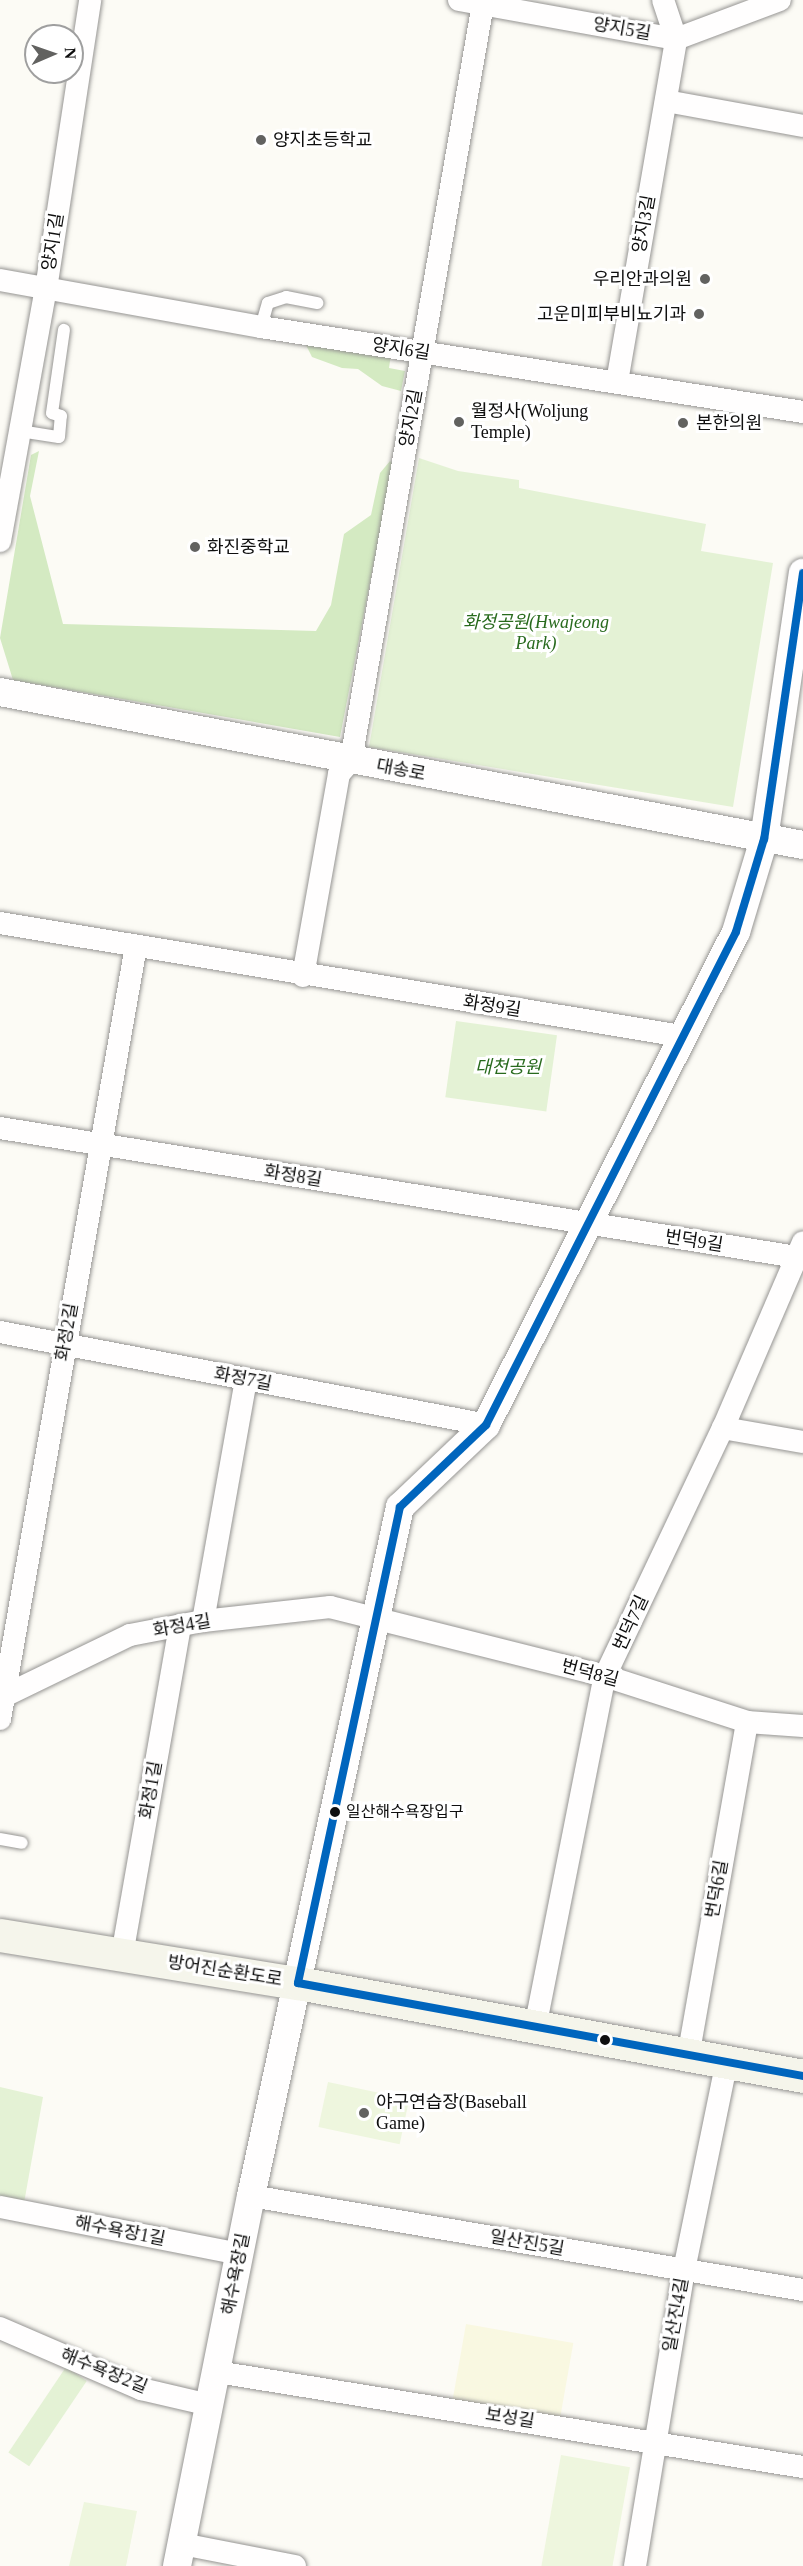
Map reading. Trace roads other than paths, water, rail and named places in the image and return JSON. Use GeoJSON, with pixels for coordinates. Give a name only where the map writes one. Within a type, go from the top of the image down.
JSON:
{"type":"FeatureCollection","features":[{"type":"Feature","properties":{"kind":"main road","name":"방어진순환도로"},"geometry":{"type":"LineString","coordinates":[[0,1935],[298,1983],[726,2065],[803,2076]]}},
{"type":"Feature","properties":{"kind":"street","name":"양지1길"},"geometry":{"type":"LineString","coordinates":[[0,541],[5,482],[20,431],[46,289],[90,0]]}},
{"type":"Feature","properties":{"kind":"street","name":"양지5길"},"geometry":{"type":"LineString","coordinates":[[459,0],[676,39],[780,0]]}},
{"type":"Feature","properties":{"kind":"street","name":"양지3길"},"geometry":{"type":"LineString","coordinates":[[617,382],[676,39],[663,0]]}},
{"type":"Feature","properties":{"kind":"street","name":"양지2길"},"geometry":{"type":"LineString","coordinates":[[351,760],[483,4]]}},
{"type":"Feature","properties":{"kind":"street"},"geometry":{"type":"LineString","coordinates":[[666,101],[803,126]]}},
{"type":"Feature","properties":{"kind":"street","name":"양지6길"},"geometry":{"type":"LineString","coordinates":[[0,280],[261,327],[803,412]]}},
{"type":"Feature","properties":{"kind":"street"},"geometry":{"type":"LineString","coordinates":[[486,1425],[681,1036],[736,933],[764,839],[803,573]]}},
{"type":"Feature","properties":{"kind":"street","name":"대송로"},"geometry":{"type":"LineString","coordinates":[[0,692],[803,845]]}},
{"type":"Feature","properties":{"kind":"street"},"geometry":{"type":"LineString","coordinates":[[303,976],[339,774],[351,760]]}},
{"type":"Feature","properties":{"kind":"street","name":"화정9길"},"geometry":{"type":"LineString","coordinates":[[0,923],[303,976],[681,1036]]}},
{"type":"Feature","properties":{"kind":"street","name":"화정2길"},"geometry":{"type":"LineString","coordinates":[[0,1719],[99,1144],[136,946]]}},
{"type":"Feature","properties":{"kind":"street","name":"화정8길"},"geometry":{"type":"LineString","coordinates":[[0,1128],[586,1223]]}},
{"type":"Feature","properties":{"kind":"street","name":"번덕9길"},"geometry":{"type":"LineString","coordinates":[[586,1223],[801,1252]]}},
{"type":"Feature","properties":{"kind":"street","name":"번덕7길"},"geometry":{"type":"LineString","coordinates":[[534,2028],[605,1677],[723,1428],[801,1252]]}},
{"type":"Feature","properties":{"kind":"street","name":"화정7길"},"geometry":{"type":"LineString","coordinates":[[0,1332],[486,1425]]}},
{"type":"Feature","properties":{"kind":"street"},"geometry":{"type":"LineString","coordinates":[[203,1621],[246,1380]]}},
{"type":"Feature","properties":{"kind":"street","name":"해수욕장길"},"geometry":{"type":"LineString","coordinates":[[179,2555],[251,2196],[400,1507],[486,1425]]}},
{"type":"Feature","properties":{"kind":"street"},"geometry":{"type":"LineString","coordinates":[[723,1428],[803,1442]]}},
{"type":"Feature","properties":{"kind":"street","name":"화정4길"},"geometry":{"type":"LineString","coordinates":[[2,1697],[130,1635],[203,1621],[330,1607],[376,1618]]}},
{"type":"Feature","properties":{"kind":"street","name":"번덕8길"},"geometry":{"type":"LineString","coordinates":[[376,1618],[605,1677],[747,1722],[803,1726]]}},
{"type":"Feature","properties":{"kind":"street","name":"화정1길"},"geometry":{"type":"LineString","coordinates":[[122,1954],[180,1625]]}},
{"type":"Feature","properties":{"kind":"street","name":"번덕6길"},"geometry":{"type":"LineString","coordinates":[[688,2057],[747,1722]]}},
{"type":"Feature","properties":{"kind":"street","name":"일산진4길"},"geometry":{"type":"LineString","coordinates":[[634,2566],[653,2441],[684,2270],[726,2065]]}},
{"type":"Feature","properties":{"kind":"street","name":"일산진5길"},"geometry":{"type":"LineString","coordinates":[[251,2196],[803,2290]]}},
{"type":"Feature","properties":{"kind":"street","name":"해수욕장1길"},"geometry":{"type":"LineString","coordinates":[[0,2207],[240,2254]]}},
{"type":"Feature","properties":{"kind":"street","name":"해수욕장2길"},"geometry":{"type":"LineString","coordinates":[[0,2328],[141,2389],[210,2405]]}},
{"type":"Feature","properties":{"kind":"street","name":"보성길"},"geometry":{"type":"LineString","coordinates":[[217,2372],[803,2467]]}},
{"type":"Feature","properties":{"kind":"street"},"geometry":{"type":"LineString","coordinates":[[179,2555],[295,2566]]}},
{"type":"Feature","properties":{"kind":"lane"},"geometry":{"type":"LineString","coordinates":[[261,327],[268,303],[286,297],[317,303]]}},
{"type":"Feature","properties":{"kind":"lane"},"geometry":{"type":"LineString","coordinates":[[20,431],[59,437],[61,416],[52,413],[64,330]]}},
{"type":"Feature","properties":{"kind":"lane"},"geometry":{"type":"LineString","coordinates":[[0,1839],[22,1843]]}},
{"type":"Feature","properties":{"kind":"place","name":"양지초등학교"},"geometry":{"type":"Point","coordinates":[261,140]}},
{"type":"Feature","properties":{"kind":"place","name":"우리안과의원"},"geometry":{"type":"Point","coordinates":[705,279]}},
{"type":"Feature","properties":{"kind":"place","name":"고운미피부비뇨기과"},"geometry":{"type":"Point","coordinates":[699,314]}},
{"type":"Feature","properties":{"kind":"place","name":"월정사(Woljung Temple)"},"geometry":{"type":"Point","coordinates":[459,422]}},
{"type":"Feature","properties":{"kind":"place","name":"본한의원"},"geometry":{"type":"Point","coordinates":[683,423]}},
{"type":"Feature","properties":{"kind":"place","name":"화진중학교"},"geometry":{"type":"Point","coordinates":[195,547]}},
{"type":"Feature","properties":{"kind":"place","name":"일산해수욕장입구"},"geometry":{"type":"Point","coordinates":[335,1812]}},
{"type":"Feature","properties":{"kind":"place","name":"야구연습장(Baseball Game)"},"geometry":{"type":"Point","coordinates":[364,2113]}},
{"type":"Feature","properties":{"kind":"park label","name":"화정공원(Hwajeong Park)"},"geometry":{"type":"Point","coordinates":[536,633]}},
{"type":"Feature","properties":{"kind":"park label","name":"대천공원"},"geometry":{"type":"Point","coordinates":[508,1067]}}]}
